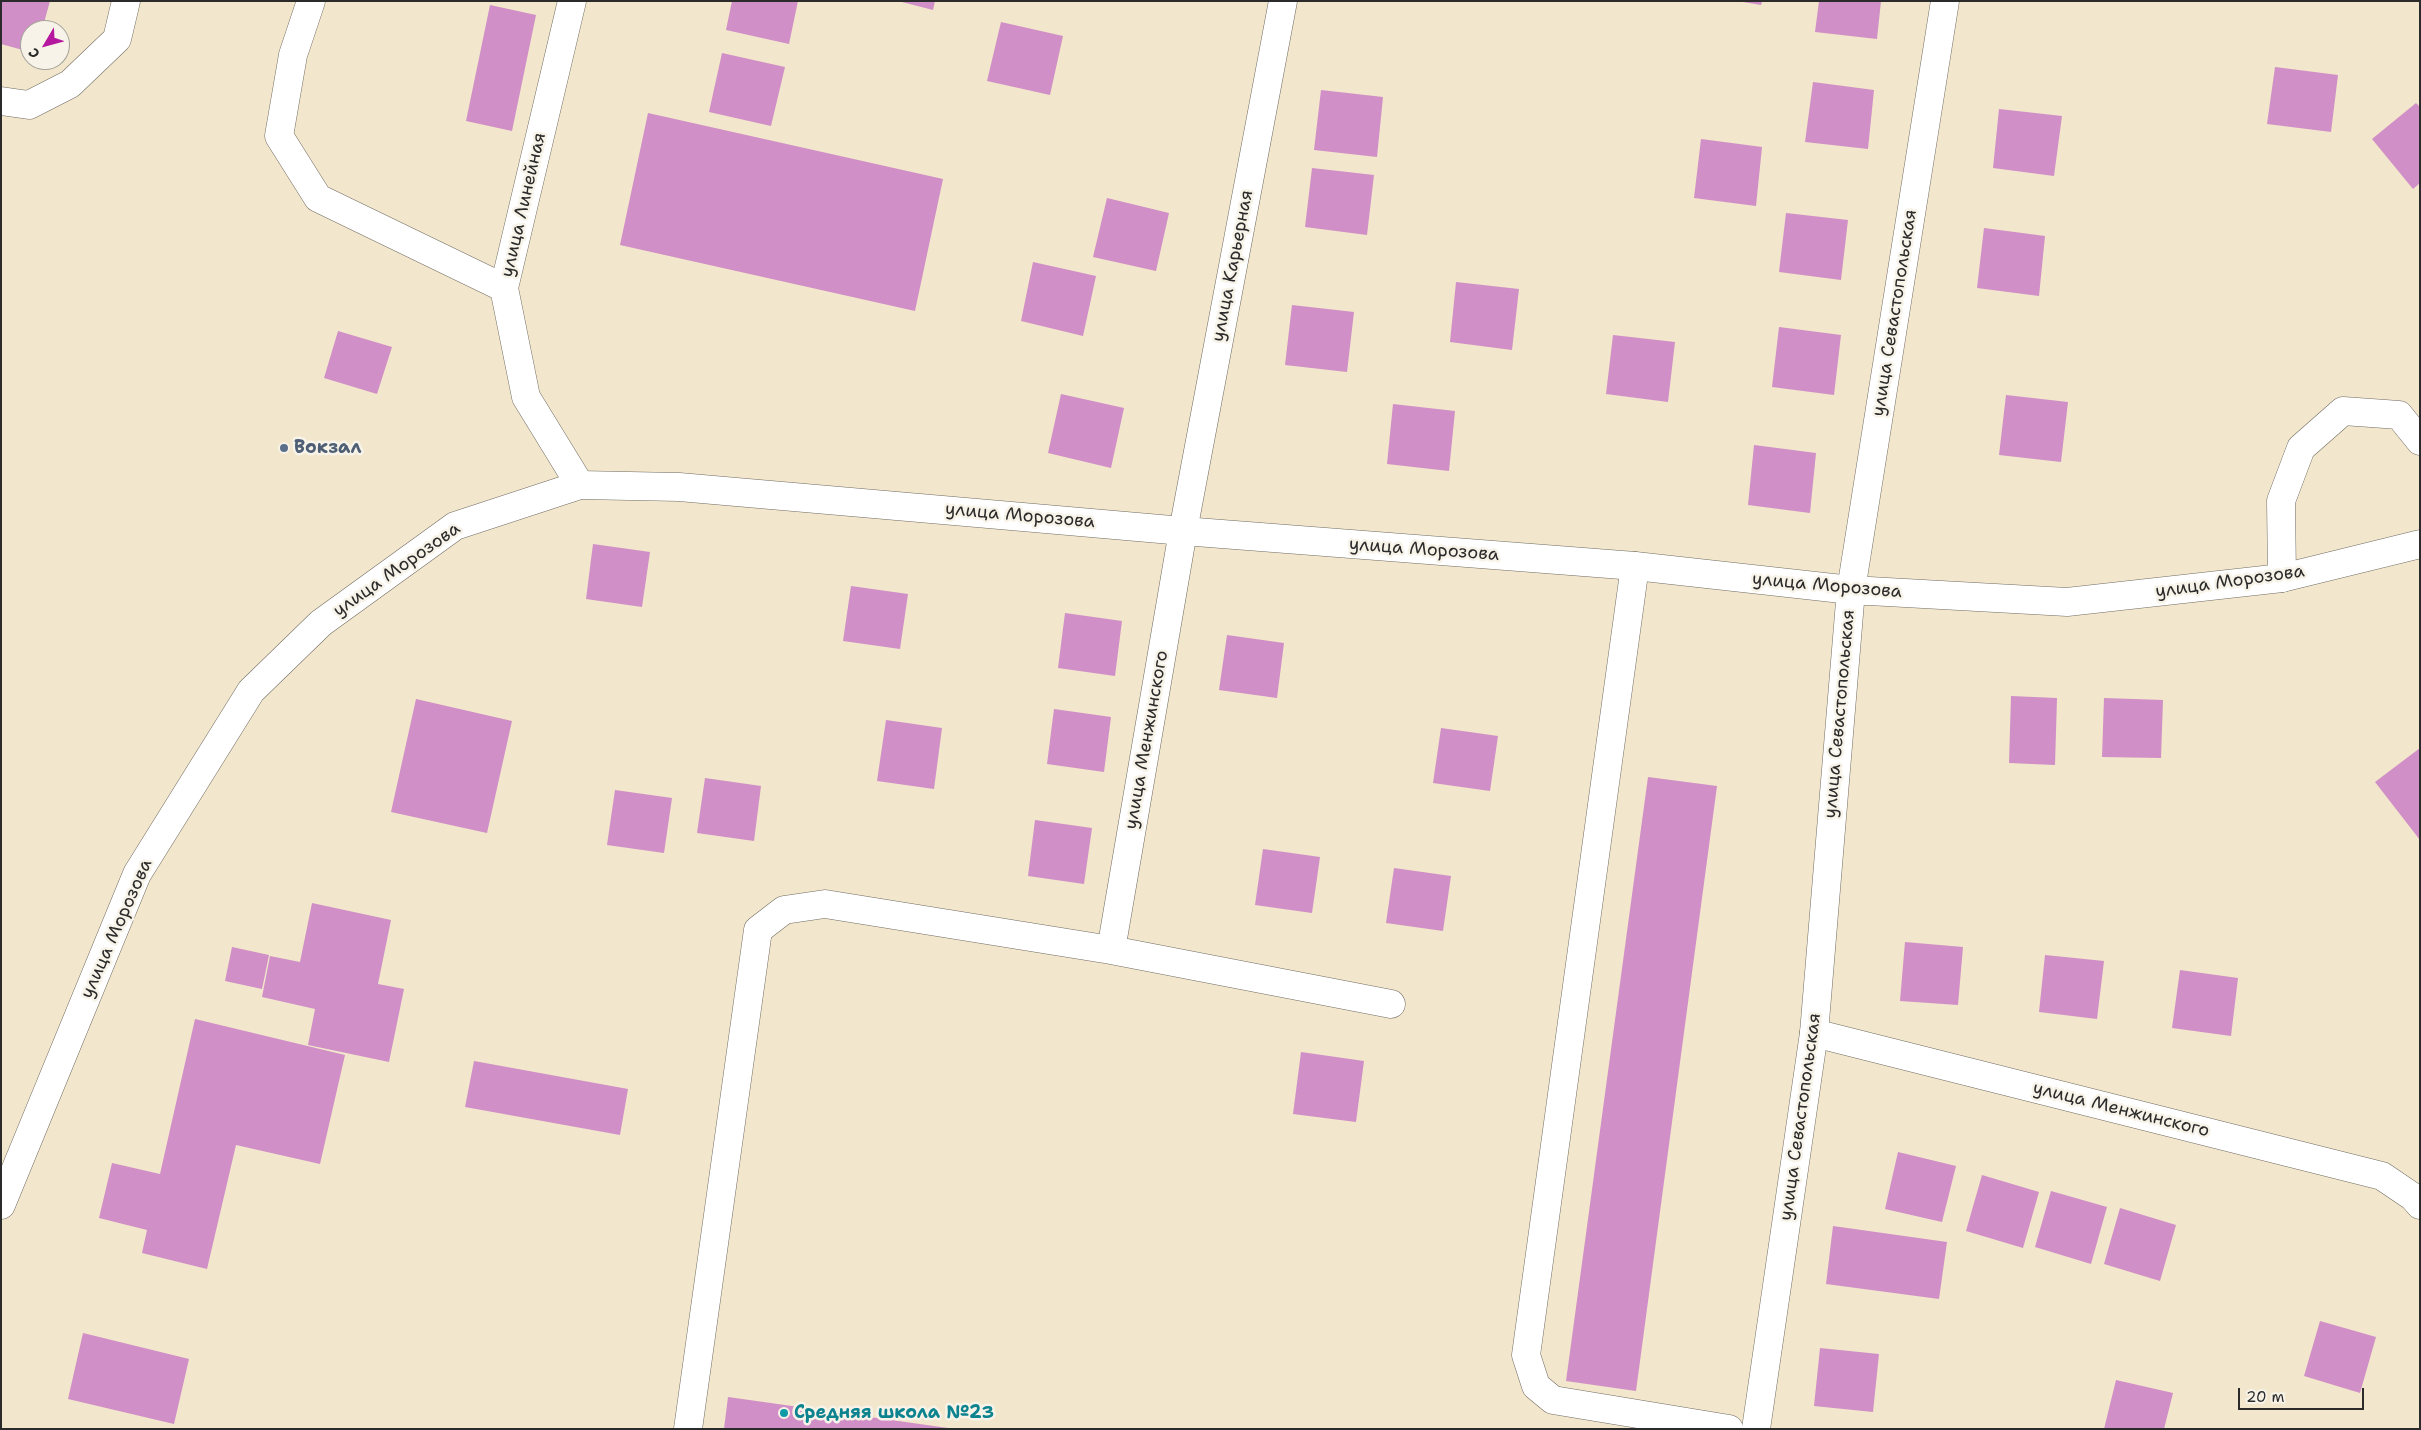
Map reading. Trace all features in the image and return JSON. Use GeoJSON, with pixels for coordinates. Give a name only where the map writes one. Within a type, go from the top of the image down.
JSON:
{"type":"FeatureCollection","features":[{"type":"Feature","properties":{"kind":"street"},"geometry":{"type":"LineString","coordinates":[[1,101],[29,105],[70,84],[117,39],[126,1]]}},
{"type":"Feature","properties":{"kind":"street"},"geometry":{"type":"LineString","coordinates":[[312,1],[293,55],[279,136],[318,198],[504,288]]}},
{"type":"Feature","properties":{"kind":"street","name":"улица Линейная"},"geometry":{"type":"LineString","coordinates":[[572,1],[504,288],[526,397],[580,485]]}},
{"type":"Feature","properties":{"kind":"street","name":"улица Карьерная"},"geometry":{"type":"LineString","coordinates":[[1183,531],[1282,1]]}},
{"type":"Feature","properties":{"kind":"street","name":"улица Севастопольская"},"geometry":{"type":"LineString","coordinates":[[1756,1429],[1814,1033],[1851,590],[1945,1]]}},
{"type":"Feature","properties":{"kind":"street"},"geometry":{"type":"LineString","coordinates":[[2282,578],[2281,501],[2301,448],[2343,411],[2399,415],[2420,441]]}},
{"type":"Feature","properties":{"kind":"street","name":"улица Морозова"},"geometry":{"type":"LineString","coordinates":[[1,1205],[138,874],[251,691],[321,623],[455,526],[580,485],[679,487],[1183,531],[1635,566],[1851,590],[2067,602],[2282,578],[2420,544]]}},
{"type":"Feature","properties":{"kind":"street","name":"улица Менжинского"},"geometry":{"type":"LineString","coordinates":[[1111,950],[1183,531]]}},
{"type":"Feature","properties":{"kind":"street"},"geometry":{"type":"LineString","coordinates":[[1635,566],[1526,1355],[1536,1386],[1553,1400],[1729,1429]]}},
{"type":"Feature","properties":{"kind":"street"},"geometry":{"type":"LineString","coordinates":[[688,1429],[758,930],[784,910],[825,904],[1111,950],[1391,1004]]}},
{"type":"Feature","properties":{"kind":"street","name":"улица Менжинского"},"geometry":{"type":"LineString","coordinates":[[1814,1033],[2382,1176],[2413,1197],[2420,1205]]}},
{"type":"Feature","properties":{"kind":"building"},"geometry":{"type":"Polygon","coordinates":[[[1,1],[50,1],[45,20],[20,20],[20,49],[1,44],[1,1]]]}},
{"type":"Feature","properties":{"kind":"building"},"geometry":{"type":"Polygon","coordinates":[[[732,1],[798,1],[789,44],[726,30],[732,1]]]}},
{"type":"Feature","properties":{"kind":"building"},"geometry":{"type":"Polygon","coordinates":[[[898,1],[935,1],[933,10],[898,1]]]}},
{"type":"Feature","properties":{"kind":"building"},"geometry":{"type":"Polygon","coordinates":[[[1737,1],[1762,1],[1761,5],[1737,1]]]}},
{"type":"Feature","properties":{"kind":"building"},"geometry":{"type":"Polygon","coordinates":[[[1819,1],[1881,1],[1877,39],[1815,32],[1819,1]]]}},
{"type":"Feature","properties":{"kind":"building"},"geometry":{"type":"Polygon","coordinates":[[[490,5],[536,15],[512,131],[466,121],[490,5]]]}},
{"type":"Feature","properties":{"kind":"building"},"geometry":{"type":"Polygon","coordinates":[[[1001,22],[1063,36],[1050,95],[987,81],[1001,22]]]}},
{"type":"Feature","properties":{"kind":"building"},"geometry":{"type":"Polygon","coordinates":[[[722,53],[785,67],[771,126],[709,112],[722,53]]]}},
{"type":"Feature","properties":{"kind":"building"},"geometry":{"type":"Polygon","coordinates":[[[2275,67],[2338,75],[2331,132],[2267,124],[2275,67]]]}},
{"type":"Feature","properties":{"kind":"building"},"geometry":{"type":"Polygon","coordinates":[[[1813,82],[1874,90],[1868,149],[1805,142],[1813,82]]]}},
{"type":"Feature","properties":{"kind":"building"},"geometry":{"type":"Polygon","coordinates":[[[1321,90],[1383,97],[1377,157],[1314,150],[1321,90]]]}},
{"type":"Feature","properties":{"kind":"building"},"geometry":{"type":"Polygon","coordinates":[[[2416,103],[2420,107],[2420,183],[2413,189],[2372,139],[2416,103]]]}},
{"type":"Feature","properties":{"kind":"building"},"geometry":{"type":"Polygon","coordinates":[[[1999,109],[2062,116],[2054,176],[1993,168],[1999,109]]]}},
{"type":"Feature","properties":{"kind":"building"},"geometry":{"type":"Polygon","coordinates":[[[648,113],[943,179],[915,311],[620,245],[648,113]]]}},
{"type":"Feature","properties":{"kind":"building"},"geometry":{"type":"Polygon","coordinates":[[[1701,139],[1762,147],[1756,206],[1694,198],[1701,139]]]}},
{"type":"Feature","properties":{"kind":"building"},"geometry":{"type":"Polygon","coordinates":[[[1312,168],[1374,175],[1367,235],[1305,227],[1312,168]]]}},
{"type":"Feature","properties":{"kind":"building"},"geometry":{"type":"Polygon","coordinates":[[[1107,198],[1169,213],[1156,271],[1093,257],[1107,198]]]}},
{"type":"Feature","properties":{"kind":"building"},"geometry":{"type":"Polygon","coordinates":[[[1786,213],[1848,220],[1841,280],[1779,272],[1786,213]]]}},
{"type":"Feature","properties":{"kind":"building"},"geometry":{"type":"Polygon","coordinates":[[[1984,228],[2045,236],[2039,296],[1977,288],[1984,228]]]}},
{"type":"Feature","properties":{"kind":"building"},"geometry":{"type":"Polygon","coordinates":[[[1033,262],[1096,276],[1083,336],[1021,321],[1033,262]]]}},
{"type":"Feature","properties":{"kind":"building"},"geometry":{"type":"Polygon","coordinates":[[[1456,282],[1519,289],[1512,350],[1450,342],[1456,282]]]}},
{"type":"Feature","properties":{"kind":"building"},"geometry":{"type":"Polygon","coordinates":[[[1292,305],[1354,312],[1347,372],[1285,365],[1292,305]]]}},
{"type":"Feature","properties":{"kind":"building"},"geometry":{"type":"Polygon","coordinates":[[[1779,327],[1841,335],[1834,395],[1772,387],[1779,327]]]}},
{"type":"Feature","properties":{"kind":"building"},"geometry":{"type":"Polygon","coordinates":[[[338,331],[392,347],[377,394],[324,378],[338,331]]]}},
{"type":"Feature","properties":{"kind":"building"},"geometry":{"type":"Polygon","coordinates":[[[1613,335],[1675,342],[1668,402],[1606,394],[1613,335]]]}},
{"type":"Feature","properties":{"kind":"building"},"geometry":{"type":"Polygon","coordinates":[[[1061,394],[1124,408],[1111,468],[1048,453],[1061,394]]]}},
{"type":"Feature","properties":{"kind":"building"},"geometry":{"type":"Polygon","coordinates":[[[2006,395],[2068,402],[2061,462],[1999,455],[2006,395]]]}},
{"type":"Feature","properties":{"kind":"building"},"geometry":{"type":"Polygon","coordinates":[[[1393,404],[1455,411],[1449,471],[1387,464],[1393,404]]]}},
{"type":"Feature","properties":{"kind":"building"},"geometry":{"type":"Polygon","coordinates":[[[1754,445],[1816,453],[1810,513],[1748,505],[1754,445]]]}},
{"type":"Feature","properties":{"kind":"building"},"geometry":{"type":"Polygon","coordinates":[[[593,544],[650,552],[642,607],[586,599],[593,544]]]}},
{"type":"Feature","properties":{"kind":"building"},"geometry":{"type":"Polygon","coordinates":[[[851,586],[908,594],[900,649],[843,641],[851,586]]]}},
{"type":"Feature","properties":{"kind":"building"},"geometry":{"type":"Polygon","coordinates":[[[1065,613],[1122,621],[1115,676],[1058,668],[1065,613]]]}},
{"type":"Feature","properties":{"kind":"building"},"geometry":{"type":"Polygon","coordinates":[[[1227,635],[1284,643],[1277,698],[1219,690],[1227,635]]]}},
{"type":"Feature","properties":{"kind":"building"},"geometry":{"type":"Polygon","coordinates":[[[2011,696],[2057,698],[2055,765],[2009,763],[2011,696]]]}},
{"type":"Feature","properties":{"kind":"building"},"geometry":{"type":"Polygon","coordinates":[[[2104,698],[2163,700],[2161,758],[2102,757],[2104,698]]]}},
{"type":"Feature","properties":{"kind":"building"},"geometry":{"type":"Polygon","coordinates":[[[416,699],[512,721],[487,833],[391,812],[416,699]]]}},
{"type":"Feature","properties":{"kind":"building"},"geometry":{"type":"Polygon","coordinates":[[[1054,709],[1111,717],[1104,772],[1047,764],[1054,709]]]}},
{"type":"Feature","properties":{"kind":"building"},"geometry":{"type":"Polygon","coordinates":[[[886,720],[942,728],[934,789],[877,781],[886,720]]]}},
{"type":"Feature","properties":{"kind":"building"},"geometry":{"type":"Polygon","coordinates":[[[1441,728],[1498,736],[1490,791],[1433,783],[1441,728]]]}},
{"type":"Feature","properties":{"kind":"building"},"geometry":{"type":"Polygon","coordinates":[[[2420,748],[2420,840],[2375,782],[2420,748]]]}},
{"type":"Feature","properties":{"kind":"building"},"geometry":{"type":"Polygon","coordinates":[[[1648,777],[1717,786],[1636,1391],[1566,1381],[1648,777]]]}},
{"type":"Feature","properties":{"kind":"building"},"geometry":{"type":"Polygon","coordinates":[[[705,778],[761,786],[754,841],[697,833],[705,778]]]}},
{"type":"Feature","properties":{"kind":"building"},"geometry":{"type":"Polygon","coordinates":[[[615,790],[672,798],[664,853],[607,845],[615,790]]]}},
{"type":"Feature","properties":{"kind":"building"},"geometry":{"type":"Polygon","coordinates":[[[1035,820],[1092,828],[1084,884],[1028,876],[1035,820]]]}},
{"type":"Feature","properties":{"kind":"building"},"geometry":{"type":"Polygon","coordinates":[[[1263,849],[1320,857],[1312,913],[1255,905],[1263,849]]]}},
{"type":"Feature","properties":{"kind":"building"},"geometry":{"type":"Polygon","coordinates":[[[1394,868],[1451,876],[1443,931],[1386,923],[1394,868]]]}},
{"type":"Feature","properties":{"kind":"building"},"geometry":{"type":"Polygon","coordinates":[[[312,903],[391,920],[378,984],[404,989],[389,1062],[308,1045],[315,1009],[262,997],[270,956],[300,962],[312,903]]]}},
{"type":"Feature","properties":{"kind":"building"},"geometry":{"type":"Polygon","coordinates":[[[1905,942],[1963,947],[1958,1005],[1900,1001],[1905,942]]]}},
{"type":"Feature","properties":{"kind":"building"},"geometry":{"type":"Polygon","coordinates":[[[232,947],[269,955],[262,989],[225,981],[232,947]]]}},
{"type":"Feature","properties":{"kind":"building"},"geometry":{"type":"Polygon","coordinates":[[[2045,955],[2104,961],[2097,1019],[2039,1012],[2045,955]]]}},
{"type":"Feature","properties":{"kind":"building"},"geometry":{"type":"Polygon","coordinates":[[[2180,970],[2238,978],[2231,1036],[2172,1028],[2180,970]]]}},
{"type":"Feature","properties":{"kind":"building"},"geometry":{"type":"Polygon","coordinates":[[[195,1019],[345,1055],[320,1164],[236,1145],[207,1269],[142,1253],[147,1230],[99,1218],[112,1163],[160,1174],[195,1019]]]}},
{"type":"Feature","properties":{"kind":"building"},"geometry":{"type":"Polygon","coordinates":[[[1301,1052],[1364,1061],[1356,1122],[1293,1114],[1301,1052]]]}},
{"type":"Feature","properties":{"kind":"building"},"geometry":{"type":"Polygon","coordinates":[[[474,1061],[628,1089],[620,1135],[465,1107],[474,1061]]]}},
{"type":"Feature","properties":{"kind":"building"},"geometry":{"type":"Polygon","coordinates":[[[1898,1152],[1956,1166],[1942,1222],[1885,1209],[1898,1152]]]}},
{"type":"Feature","properties":{"kind":"building"},"geometry":{"type":"Polygon","coordinates":[[[1982,1175],[2039,1192],[2023,1248],[1966,1231],[1982,1175]]]}},
{"type":"Feature","properties":{"kind":"building"},"geometry":{"type":"Polygon","coordinates":[[[2051,1191],[2107,1207],[2091,1264],[2035,1247],[2051,1191]]]}},
{"type":"Feature","properties":{"kind":"building"},"geometry":{"type":"Polygon","coordinates":[[[2120,1208],[2176,1225],[2160,1281],[2104,1264],[2120,1208]]]}},
{"type":"Feature","properties":{"kind":"building"},"geometry":{"type":"Polygon","coordinates":[[[1833,1226],[1947,1242],[1939,1299],[1826,1284],[1833,1226]]]}},
{"type":"Feature","properties":{"kind":"building"},"geometry":{"type":"Polygon","coordinates":[[[2320,1321],[2376,1337],[2360,1393],[2304,1376],[2320,1321]]]}},
{"type":"Feature","properties":{"kind":"building"},"geometry":{"type":"Polygon","coordinates":[[[83,1333],[189,1359],[174,1424],[68,1399],[83,1333]]]}},
{"type":"Feature","properties":{"kind":"building"},"geometry":{"type":"Polygon","coordinates":[[[1820,1348],[1879,1354],[1873,1412],[1814,1406],[1820,1348]]]}},
{"type":"Feature","properties":{"kind":"building"},"geometry":{"type":"Polygon","coordinates":[[[2116,1380],[2173,1393],[2164,1429],[2104,1429],[2116,1380]]]}},
{"type":"Feature","properties":{"kind":"building","name":"Средняя школа №23"},"geometry":{"type":"Polygon","coordinates":[[[728,1397],[948,1428],[948,1429],[724,1429],[728,1397]]]}},
{"type":"Feature","properties":{"kind":"place","name":"Вокзал"},"geometry":{"type":"Point","coordinates":[284,448]}},
{"type":"Feature","properties":{"kind":"place","name":"Средняя школа №23"},"geometry":{"type":"Point","coordinates":[784,1413]}}]}
